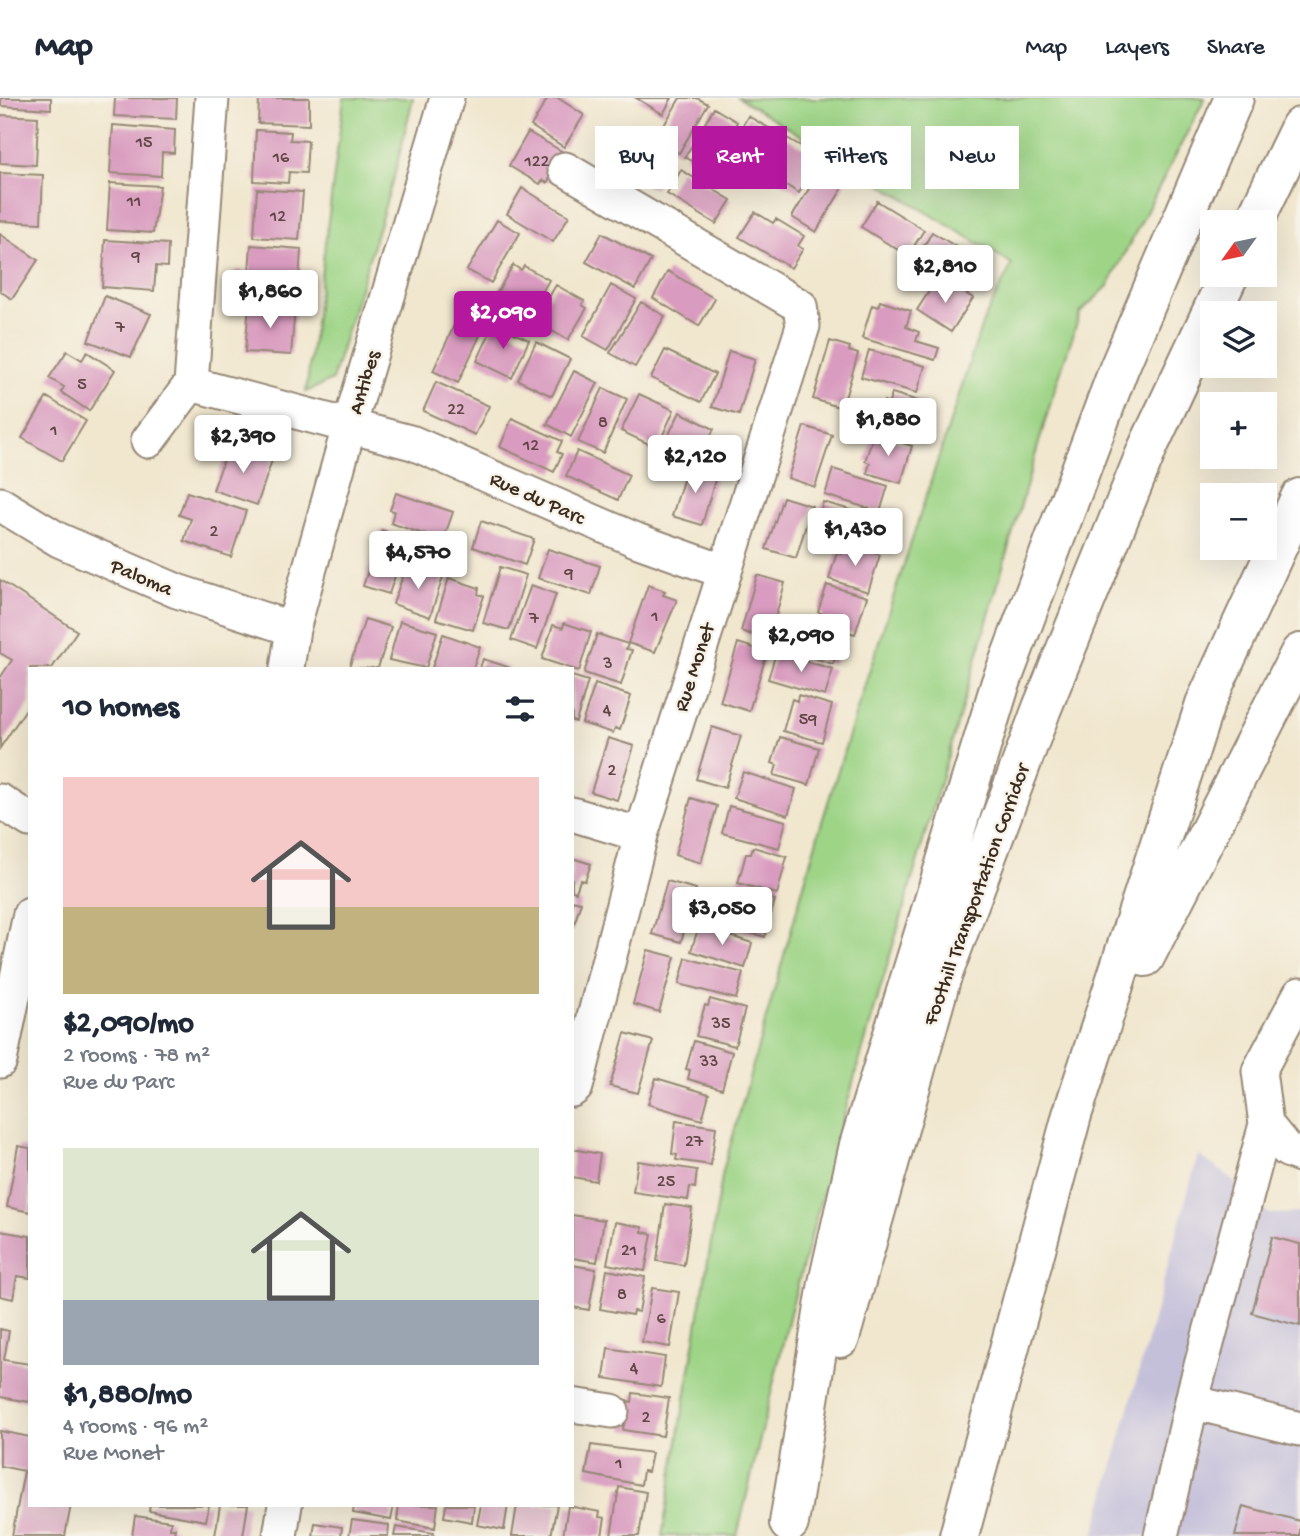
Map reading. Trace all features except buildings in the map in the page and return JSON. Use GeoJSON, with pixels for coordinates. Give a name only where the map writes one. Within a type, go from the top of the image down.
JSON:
{"type":"FeatureCollection","features":[{"type":"Feature","properties":{"kind":"highway"},"geometry":{"type":"LineString","coordinates":[[787,1529],[828,1283],[859,1145],[1000,685],[1119,368],[1227,114]]}},
{"type":"Feature","properties":{"kind":"highway"},"geometry":{"type":"LineString","coordinates":[[1260,210],[1300,127]]}},
{"type":"Feature","properties":{"kind":"highway","name":"Foothill Transportation Corridor"},"geometry":{"type":"LineString","coordinates":[[787,1529],[941,979],[1042,708],[1148,447],[1223,287]]}},
{"type":"Feature","properties":{"kind":"highway"},"geometry":{"type":"LineString","coordinates":[[959,1536],[1072,1115],[1205,704],[1300,498]]}},
{"type":"Feature","properties":{"kind":"highway"},"geometry":{"type":"LineString","coordinates":[[1072,1115],[1171,901],[1300,653]]}},
{"type":"Feature","properties":{"kind":"street"},"geometry":{"type":"LineString","coordinates":[[148,441],[191,384],[212,98]]}},
{"type":"Feature","properties":{"kind":"street","name":"Antibes"},"geometry":{"type":"LineString","coordinates":[[287,667],[293,629],[349,427],[447,98]]}},
{"type":"Feature","properties":{"kind":"street","name":"Rue Monet"},"geometry":{"type":"LineString","coordinates":[[565,169],[800,306],[803,326],[641,835],[574,1088]]}},
{"type":"Feature","properties":{"kind":"street","name":"Rue du Parc"},"geometry":{"type":"LineString","coordinates":[[191,384],[413,443],[636,540],[725,572]]}},
{"type":"Feature","properties":{"kind":"street","name":"Paloma"},"geometry":{"type":"LineString","coordinates":[[0,504],[59,540],[177,591],[293,629]]}},
{"type":"Feature","properties":{"kind":"street"},"geometry":{"type":"LineString","coordinates":[[0,801],[28,819]]}},
{"type":"Feature","properties":{"kind":"street"},"geometry":{"type":"LineString","coordinates":[[574,815],[641,835]]}},
{"type":"Feature","properties":{"kind":"street"},"geometry":{"type":"LineString","coordinates":[[0,1061],[28,924]]}},
{"type":"Feature","properties":{"kind":"street"},"geometry":{"type":"LineString","coordinates":[[1161,1536],[1192,1402],[1266,1124],[1259,1071],[1300,994]]}},
{"type":"Feature","properties":{"kind":"street"},"geometry":{"type":"LineString","coordinates":[[1266,1124],[1287,1150],[1300,1155]]}},
{"type":"Feature","properties":{"kind":"street"},"geometry":{"type":"LineString","coordinates":[[1192,1402],[1300,1429]]}},
{"type":"Feature","properties":{"kind":"street"},"geometry":{"type":"LineString","coordinates":[[574,1405],[611,1410]]}},
{"type":"Feature","properties":{"kind":"street"},"geometry":{"type":"LineString","coordinates":[[281,1536],[285,1507]]}},
{"type":"Feature","properties":{"kind":"shaded area"},"geometry":{"type":"Polygon","coordinates":[[[1198,1155],[1227,1175],[1269,1214],[1300,1213],[1300,1536],[1094,1536],[1198,1155]]]}},
{"type":"Feature","properties":{"kind":"green space"},"geometry":{"type":"Polygon","coordinates":[[[344,98],[413,98],[395,173],[332,380],[306,392],[344,98]]]}},
{"type":"Feature","properties":{"kind":"green space"},"geometry":{"type":"Polygon","coordinates":[[[739,98],[1205,98],[1108,286],[1080,313],[1051,401],[851,1090],[791,1309],[737,1536],[662,1536],[723,1171],[820,828],[867,678],[982,324],[1012,264],[889,189],[911,189],[911,126],[801,126],[801,136],[739,98]]]}}]}
